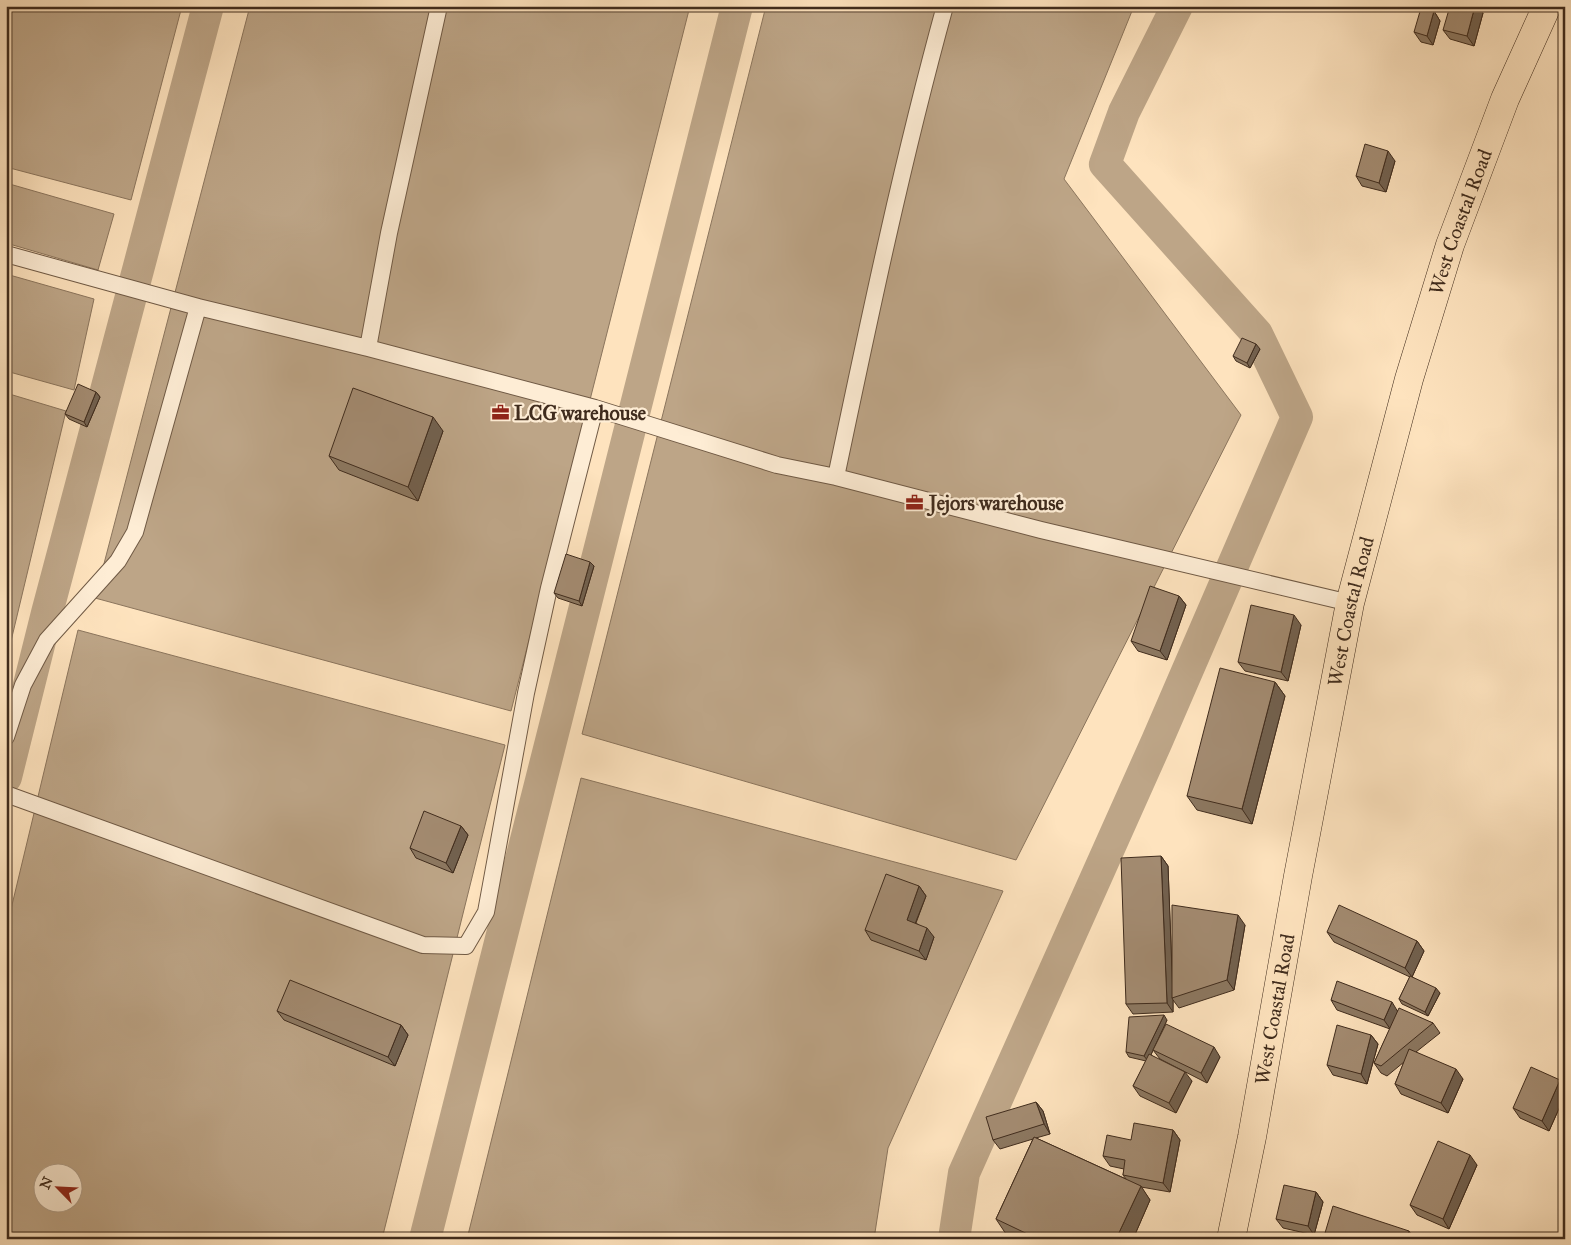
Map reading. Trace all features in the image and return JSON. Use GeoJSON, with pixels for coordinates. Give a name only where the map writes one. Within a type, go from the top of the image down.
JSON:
{"type":"FeatureCollection","features":[{"type":"Feature","properties":{"kind":"main road","name":"West Coastal Road"},"geometry":{"type":"LineString","coordinates":[[1231,1239],[1252,1137],[1298,876],[1350,603],[1409,378],[1450,245],[1505,99],[1547,6]]}},
{"type":"Feature","properties":{"kind":"lane"},"geometry":{"type":"LineString","coordinates":[[368,348],[389,233],[439,6]]}},
{"type":"Feature","properties":{"kind":"lane"},"geometry":{"type":"LineString","coordinates":[[836,477],[870,312],[910,138],[945,6]]}},
{"type":"Feature","properties":{"kind":"lane"},"geometry":{"type":"LineString","coordinates":[[6,254],[198,307],[368,348],[595,408],[777,465],[836,477],[1041,530],[1350,603]]}},
{"type":"Feature","properties":{"kind":"lane"},"geometry":{"type":"LineString","coordinates":[[6,736],[23,685],[47,640],[118,561],[136,532],[198,307]]}},
{"type":"Feature","properties":{"kind":"lane"},"geometry":{"type":"LineString","coordinates":[[6,794],[423,945],[466,946],[486,912],[526,693],[549,588],[595,408]]}},
{"type":"Feature","properties":{"kind":"shaded area"},"geometry":{"type":"Polygon","coordinates":[[[6,6],[182,6],[131,200],[6,167],[6,6]]]}},
{"type":"Feature","properties":{"kind":"shaded area"},"geometry":{"type":"Polygon","coordinates":[[[250,6],[690,6],[511,711],[95,598],[250,6]]]}},
{"type":"Feature","properties":{"kind":"shaded area"},"geometry":{"type":"Polygon","coordinates":[[[766,6],[1134,6],[1064,179],[1241,415],[1016,860],[582,734],[766,6]]]}},
{"type":"Feature","properties":{"kind":"shaded area"},"geometry":{"type":"Polygon","coordinates":[[[6,183],[114,214],[98,270],[6,243],[6,183]]]}},
{"type":"Feature","properties":{"kind":"shaded area"},"geometry":{"type":"Polygon","coordinates":[[[6,274],[94,299],[74,390],[6,371],[6,274]]]}},
{"type":"Feature","properties":{"kind":"shaded area"},"geometry":{"type":"Polygon","coordinates":[[[6,393],[66,411],[6,662],[6,393]]]}},
{"type":"Feature","properties":{"kind":"shaded area"},"geometry":{"type":"Polygon","coordinates":[[[78,630],[505,745],[382,1239],[6,1239],[6,930],[78,630]]]}},
{"type":"Feature","properties":{"kind":"shaded area"},"geometry":{"type":"Polygon","coordinates":[[[581,778],[1003,891],[888,1148],[874,1239],[467,1239],[581,778]]]}},
{"type":"Feature","properties":{"kind":"building"},"geometry":{"type":"Polygon","coordinates":[[[1450,6],[1475,6],[1467,36],[1443,30],[1450,6]]]}},
{"type":"Feature","properties":{"kind":"building"},"geometry":{"type":"Polygon","coordinates":[[[1421,8],[1434,11],[1427,36],[1414,32],[1421,8]]]}},
{"type":"Feature","properties":{"kind":"building"},"geometry":{"type":"Polygon","coordinates":[[[1365,144],[1388,151],[1379,183],[1356,176],[1365,144]]]}},
{"type":"Feature","properties":{"kind":"building"},"geometry":{"type":"Polygon","coordinates":[[[1242,338],[1256,344],[1247,363],[1233,356],[1242,338]]]}},
{"type":"Feature","properties":{"kind":"building"},"geometry":{"type":"Polygon","coordinates":[[[78,384],[96,392],[84,422],[65,414],[78,384]]]}},
{"type":"Feature","properties":{"kind":"building"},"geometry":{"type":"Polygon","coordinates":[[[353,388],[433,417],[408,487],[329,456],[353,388]]]}},
{"type":"Feature","properties":{"kind":"building"},"geometry":{"type":"Polygon","coordinates":[[[566,554],[590,562],[579,601],[554,593],[566,554]]]}},
{"type":"Feature","properties":{"kind":"building"},"geometry":{"type":"Polygon","coordinates":[[[1150,586],[1179,596],[1160,651],[1131,641],[1150,586]]]}},
{"type":"Feature","properties":{"kind":"building"},"geometry":{"type":"Polygon","coordinates":[[[1251,605],[1294,615],[1281,672],[1238,662],[1251,605]]]}},
{"type":"Feature","properties":{"kind":"building"},"geometry":{"type":"Polygon","coordinates":[[[1220,668],[1275,682],[1242,809],[1187,796],[1220,668]]]}},
{"type":"Feature","properties":{"kind":"building"},"geometry":{"type":"Polygon","coordinates":[[[424,811],[461,826],[446,863],[410,848],[424,811]]]}},
{"type":"Feature","properties":{"kind":"building"},"geometry":{"type":"Polygon","coordinates":[[[1161,856],[1167,1003],[1126,1004],[1121,858],[1161,856]]]}},
{"type":"Feature","properties":{"kind":"building"},"geometry":{"type":"Polygon","coordinates":[[[886,874],[919,886],[907,920],[927,928],[919,951],[865,930],[886,874]]]}},
{"type":"Feature","properties":{"kind":"building"},"geometry":{"type":"Polygon","coordinates":[[[1172,905],[1238,915],[1227,980],[1172,998],[1172,905]]]}},
{"type":"Feature","properties":{"kind":"building"},"geometry":{"type":"Polygon","coordinates":[[[1339,905],[1417,941],[1405,968],[1327,932],[1339,905]]]}},
{"type":"Feature","properties":{"kind":"building"},"geometry":{"type":"Polygon","coordinates":[[[1410,976],[1436,988],[1425,1012],[1399,999],[1410,976]]]}},
{"type":"Feature","properties":{"kind":"building"},"geometry":{"type":"Polygon","coordinates":[[[290,980],[401,1025],[388,1057],[277,1011],[290,980]]]}},
{"type":"Feature","properties":{"kind":"building"},"geometry":{"type":"Polygon","coordinates":[[[1337,981],[1392,1002],[1384,1020],[1331,1000],[1337,981]]]}},
{"type":"Feature","properties":{"kind":"building"},"geometry":{"type":"Polygon","coordinates":[[[1399,1008],[1433,1023],[1381,1066],[1374,1063],[1399,1008]]]}},
{"type":"Feature","properties":{"kind":"building"},"geometry":{"type":"Polygon","coordinates":[[[1164,1015],[1144,1056],[1126,1052],[1129,1017],[1164,1015]]]}},
{"type":"Feature","properties":{"kind":"building"},"geometry":{"type":"Polygon","coordinates":[[[1166,1024],[1214,1047],[1201,1073],[1153,1050],[1166,1024]]]}},
{"type":"Feature","properties":{"kind":"building"},"geometry":{"type":"Polygon","coordinates":[[[1337,1025],[1371,1035],[1361,1074],[1327,1065],[1337,1025]]]}},
{"type":"Feature","properties":{"kind":"building"},"geometry":{"type":"Polygon","coordinates":[[[1409,1049],[1456,1069],[1441,1103],[1395,1084],[1409,1049]]]}},
{"type":"Feature","properties":{"kind":"building"},"geometry":{"type":"Polygon","coordinates":[[[1149,1054],[1185,1072],[1169,1103],[1133,1086],[1149,1054]]]}},
{"type":"Feature","properties":{"kind":"building"},"geometry":{"type":"Polygon","coordinates":[[[1531,1067],[1560,1080],[1542,1121],[1513,1108],[1531,1067]]]}},
{"type":"Feature","properties":{"kind":"building"},"geometry":{"type":"Polygon","coordinates":[[[1036,1102],[1044,1124],[993,1140],[986,1117],[1036,1102]]]}},
{"type":"Feature","properties":{"kind":"building"},"geometry":{"type":"Polygon","coordinates":[[[1134,1123],[1173,1130],[1163,1183],[1123,1175],[1125,1160],[1103,1156],[1107,1135],[1131,1140],[1134,1123]]]}},
{"type":"Feature","properties":{"kind":"building"},"geometry":{"type":"Polygon","coordinates":[[[1034,1137],[1141,1186],[1116,1239],[1038,1239],[996,1219],[1034,1137]]]}},
{"type":"Feature","properties":{"kind":"building"},"geometry":{"type":"Polygon","coordinates":[[[1438,1141],[1470,1155],[1443,1219],[1410,1205],[1438,1141]]]}},
{"type":"Feature","properties":{"kind":"building"},"geometry":{"type":"Polygon","coordinates":[[[1284,1185],[1316,1192],[1308,1226],[1276,1219],[1284,1185]]]}},
{"type":"Feature","properties":{"kind":"building"},"geometry":{"type":"Polygon","coordinates":[[[1333,1206],[1409,1231],[1406,1239],[1341,1239],[1325,1233],[1333,1206]]]}},
{"type":"Feature","properties":{"kind":"waterway"},"geometry":{"type":"LineString","coordinates":[[6,777],[47,613],[208,6]]}},
{"type":"Feature","properties":{"kind":"waterway"},"geometry":{"type":"LineString","coordinates":[[425,1239],[737,6]]}},
{"type":"Feature","properties":{"kind":"waterway"},"geometry":{"type":"LineString","coordinates":[[954,1239],[964,1173],[1157,741],[1297,417],[1257,334],[1105,164],[1124,112],[1177,6]]}},
{"type":"Feature","properties":{"kind":"place","name":"LCG warehouse"},"geometry":{"type":"Point","coordinates":[500,413]}},
{"type":"Feature","properties":{"kind":"place","name":"Jejors warehouse"},"geometry":{"type":"Point","coordinates":[915,503]}}]}
